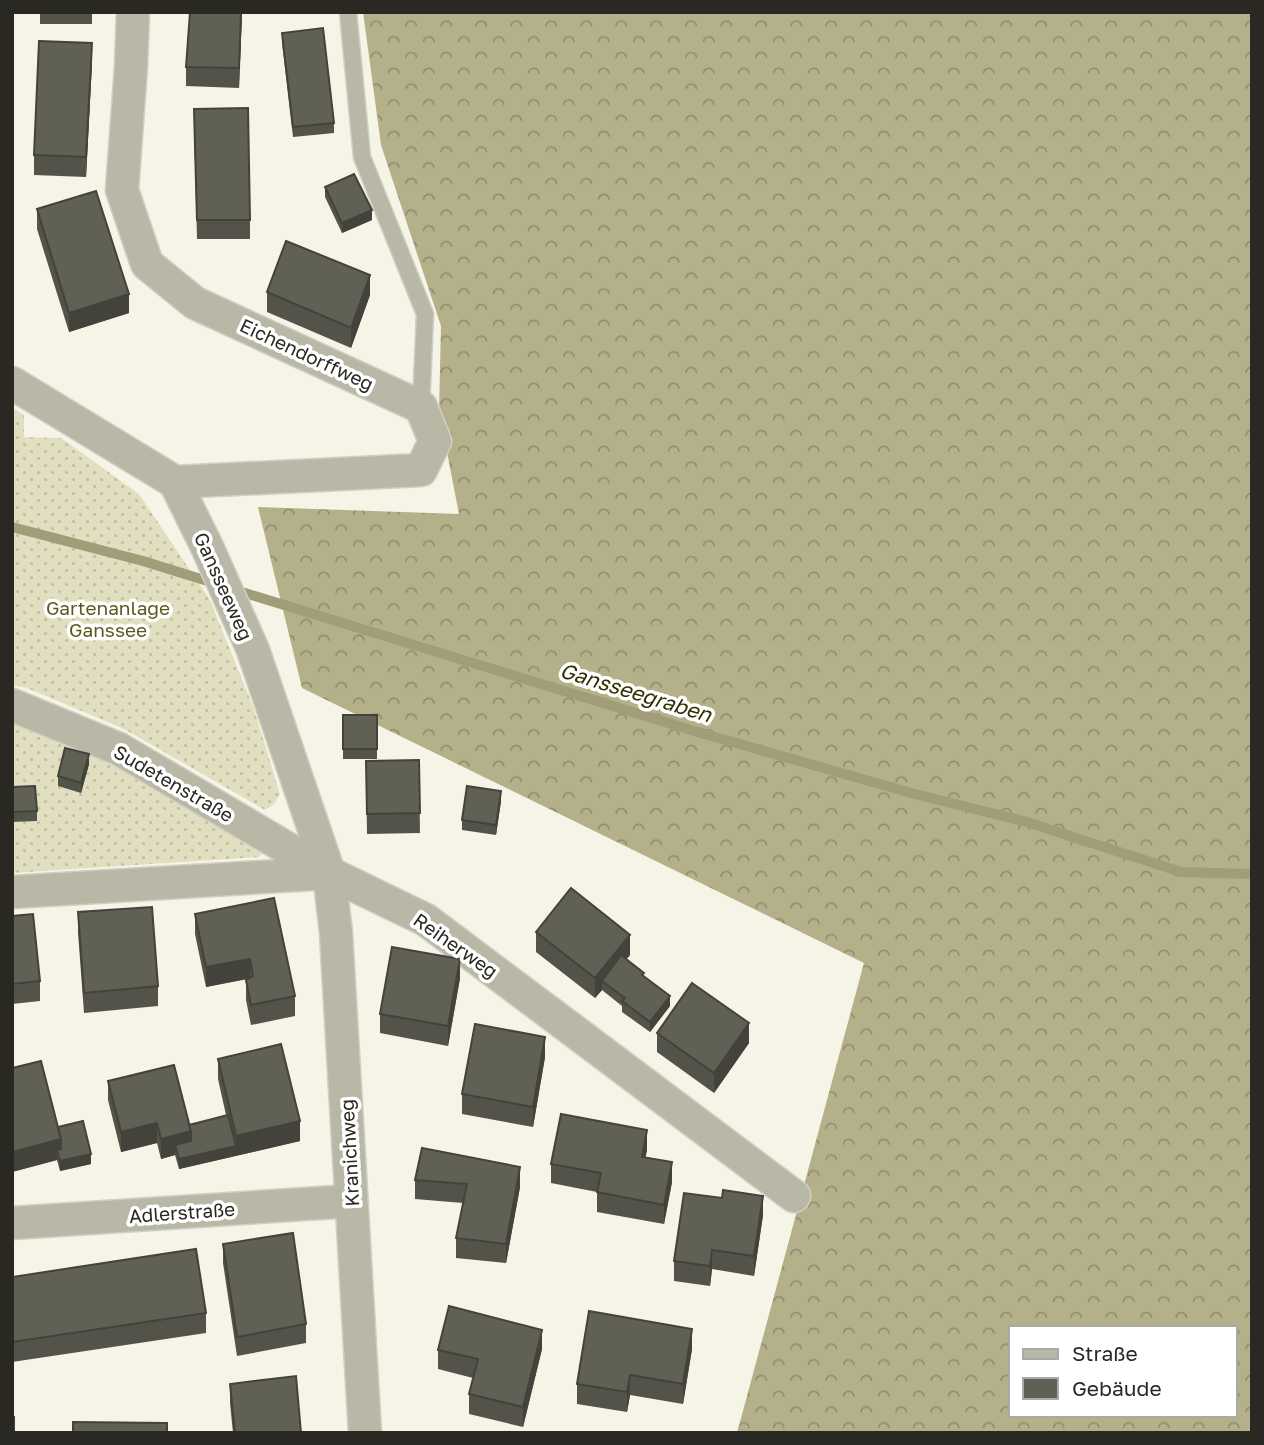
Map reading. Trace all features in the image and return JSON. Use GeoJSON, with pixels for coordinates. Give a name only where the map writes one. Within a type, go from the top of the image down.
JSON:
{"type":"FeatureCollection","features":[{"type":"Feature","properties":{"kind":"street","name":"Eichendorffweg"},"geometry":{"type":"LineString","coordinates":[[133,12],[122,190],[147,264],[195,303],[421,407]]}},
{"type":"Feature","properties":{"kind":"street"},"geometry":{"type":"LineString","coordinates":[[12,383],[175,482],[421,470],[435,441],[421,407]]}},
{"type":"Feature","properties":{"kind":"street","name":"Gansseeweg"},"geometry":{"type":"LineString","coordinates":[[175,482],[253,650],[329,873]]}},
{"type":"Feature","properties":{"kind":"street","name":"Sudetenstraße"},"geometry":{"type":"LineString","coordinates":[[12,705],[119,749],[329,873]]}},
{"type":"Feature","properties":{"kind":"street","name":"Reiherweg"},"geometry":{"type":"LineString","coordinates":[[12,892],[329,873],[426,920],[794,1196]]}},
{"type":"Feature","properties":{"kind":"street","name":"Kranichweg"},"geometry":{"type":"LineString","coordinates":[[329,873],[336,933],[365,1433]]}},
{"type":"Feature","properties":{"kind":"street","name":"Adlerstraße"},"geometry":{"type":"LineString","coordinates":[[12,1223],[351,1201]]}},
{"type":"Feature","properties":{"kind":"lane"},"geometry":{"type":"LineString","coordinates":[[348,12],[362,157],[425,314],[421,407]]}},
{"type":"Feature","properties":{"kind":"green space"},"geometry":{"type":"Polygon","coordinates":[[[363,12],[1252,12],[1252,1433],[737,1433],[864,963],[302,688],[258,507],[459,514],[439,411],[441,326],[381,145],[363,12]]]}},
{"type":"Feature","properties":{"kind":"green space","name":"Gartenanlage Ganssee"},"geometry":{"type":"Polygon","coordinates":[[[12,408],[24,415],[24,437],[61,438],[139,494],[210,600],[254,709],[280,794],[274,804],[265,810],[124,729],[27,688],[12,685],[12,408]]]}},
{"type":"Feature","properties":{"kind":"green space"},"geometry":{"type":"Polygon","coordinates":[[[12,722],[69,740],[265,849],[259,857],[12,873],[12,722]]]}},
{"type":"Feature","properties":{"kind":"building"},"geometry":{"type":"Polygon","coordinates":[[[190,12],[241,12],[239,68],[186,67],[190,12]]]}},
{"type":"Feature","properties":{"kind":"building"},"geometry":{"type":"Polygon","coordinates":[[[323,28],[334,123],[293,127],[282,33],[323,28]]]}},
{"type":"Feature","properties":{"kind":"building"},"geometry":{"type":"Polygon","coordinates":[[[39,41],[92,43],[86,157],[34,155],[39,41]]]}},
{"type":"Feature","properties":{"kind":"building"},"geometry":{"type":"Polygon","coordinates":[[[248,108],[250,220],[197,220],[194,109],[248,108]]]}},
{"type":"Feature","properties":{"kind":"building"},"geometry":{"type":"Polygon","coordinates":[[[354,174],[372,210],[342,223],[325,187],[354,174]]]}},
{"type":"Feature","properties":{"kind":"building"},"geometry":{"type":"Polygon","coordinates":[[[96,191],[129,294],[69,313],[37,209],[96,191]]]}},
{"type":"Feature","properties":{"kind":"building"},"geometry":{"type":"Polygon","coordinates":[[[286,241],[370,275],[351,328],[267,292],[286,241]]]}},
{"type":"Feature","properties":{"kind":"building"},"geometry":{"type":"Polygon","coordinates":[[[343,715],[377,715],[377,749],[343,749],[343,715]]]}},
{"type":"Feature","properties":{"kind":"building"},"geometry":{"type":"Polygon","coordinates":[[[65,748],[89,754],[81,783],[58,776],[65,748]]]}},
{"type":"Feature","properties":{"kind":"building"},"geometry":{"type":"Polygon","coordinates":[[[419,760],[420,813],[367,814],[366,761],[419,760]]]}},
{"type":"Feature","properties":{"kind":"building"},"geometry":{"type":"Polygon","coordinates":[[[35,786],[37,811],[12,812],[12,787],[35,786]]]}},
{"type":"Feature","properties":{"kind":"building"},"geometry":{"type":"Polygon","coordinates":[[[467,786],[501,791],[496,825],[462,820],[467,786]]]}},
{"type":"Feature","properties":{"kind":"building"},"geometry":{"type":"Polygon","coordinates":[[[571,888],[630,935],[595,978],[536,932],[571,888]]]}},
{"type":"Feature","properties":{"kind":"building"},"geometry":{"type":"Polygon","coordinates":[[[274,898],[295,996],[251,1005],[246,980],[253,976],[250,959],[206,967],[195,914],[274,898]]]}},
{"type":"Feature","properties":{"kind":"building"},"geometry":{"type":"Polygon","coordinates":[[[152,907],[158,986],[84,993],[78,912],[152,907]]]}},
{"type":"Feature","properties":{"kind":"building"},"geometry":{"type":"Polygon","coordinates":[[[33,914],[40,981],[12,984],[12,916],[33,914]]]}},
{"type":"Feature","properties":{"kind":"building"},"geometry":{"type":"Polygon","coordinates":[[[392,947],[460,959],[448,1026],[380,1014],[392,947]]]}},
{"type":"Feature","properties":{"kind":"building"},"geometry":{"type":"Polygon","coordinates":[[[621,955],[670,996],[650,1022],[622,1001],[625,998],[602,981],[621,955]]]}},
{"type":"Feature","properties":{"kind":"building"},"geometry":{"type":"Polygon","coordinates":[[[692,983],[749,1023],[714,1073],[657,1033],[692,983]]]}},
{"type":"Feature","properties":{"kind":"building"},"geometry":{"type":"Polygon","coordinates":[[[475,1024],[545,1037],[533,1107],[462,1094],[475,1024]]]}},
{"type":"Feature","properties":{"kind":"building"},"geometry":{"type":"Polygon","coordinates":[[[281,1044],[300,1121],[236,1136],[218,1059],[281,1044]]]}},
{"type":"Feature","properties":{"kind":"building"},"geometry":{"type":"Polygon","coordinates":[[[41,1061],[61,1139],[12,1152],[12,1068],[41,1061]]]}},
{"type":"Feature","properties":{"kind":"building"},"geometry":{"type":"Polygon","coordinates":[[[174,1065],[191,1131],[161,1139],[157,1123],[121,1132],[108,1081],[174,1065]]]}},
{"type":"Feature","properties":{"kind":"building"},"geometry":{"type":"Polygon","coordinates":[[[561,1114],[647,1130],[642,1157],[672,1162],[664,1205],[597,1192],[601,1173],[551,1164],[561,1114]]]}},
{"type":"Feature","properties":{"kind":"building"},"geometry":{"type":"Polygon","coordinates":[[[228,1115],[236,1146],[179,1159],[175,1145],[191,1141],[189,1125],[228,1115]]]}},
{"type":"Feature","properties":{"kind":"building"},"geometry":{"type":"Polygon","coordinates":[[[83,1121],[91,1154],[60,1161],[57,1150],[61,1149],[58,1127],[83,1121]]]}},
{"type":"Feature","properties":{"kind":"building"},"geometry":{"type":"Polygon","coordinates":[[[422,1148],[520,1167],[506,1244],[456,1238],[467,1184],[415,1180],[422,1148]]]}},
{"type":"Feature","properties":{"kind":"building"},"geometry":{"type":"Polygon","coordinates":[[[723,1190],[763,1196],[754,1256],[712,1250],[710,1266],[674,1261],[684,1193],[722,1198],[723,1190]]]}},
{"type":"Feature","properties":{"kind":"building"},"geometry":{"type":"Polygon","coordinates":[[[293,1233],[306,1324],[237,1337],[223,1244],[293,1233]]]}},
{"type":"Feature","properties":{"kind":"building"},"geometry":{"type":"Polygon","coordinates":[[[196,1249],[206,1313],[12,1342],[12,1277],[196,1249]]]}},
{"type":"Feature","properties":{"kind":"building"},"geometry":{"type":"Polygon","coordinates":[[[449,1306],[542,1330],[523,1407],[469,1394],[478,1359],[438,1350],[449,1306]]]}},
{"type":"Feature","properties":{"kind":"building"},"geometry":{"type":"Polygon","coordinates":[[[589,1311],[692,1329],[683,1384],[630,1375],[627,1392],[577,1384],[589,1311]]]}},
{"type":"Feature","properties":{"kind":"building"},"geometry":{"type":"Polygon","coordinates":[[[296,1376],[301,1433],[235,1433],[230,1384],[296,1376]]]}},
{"type":"Feature","properties":{"kind":"building"},"geometry":{"type":"Polygon","coordinates":[[[14,1417],[14,1433],[12,1433],[14,1417]]]}},
{"type":"Feature","properties":{"kind":"building"},"geometry":{"type":"Polygon","coordinates":[[[73,1422],[167,1423],[167,1433],[73,1433],[73,1422]]]}},
{"type":"Feature","properties":{"kind":"waterway","name":"Gansseegraben"},"geometry":{"type":"LineString","coordinates":[[12,527],[143,561],[217,584]]}},
{"type":"Feature","properties":{"kind":"waterway","name":"Gansseegraben"},"geometry":{"type":"LineString","coordinates":[[232,589],[701,733],[911,793],[1027,822],[1181,872],[1252,874]]}}]}
